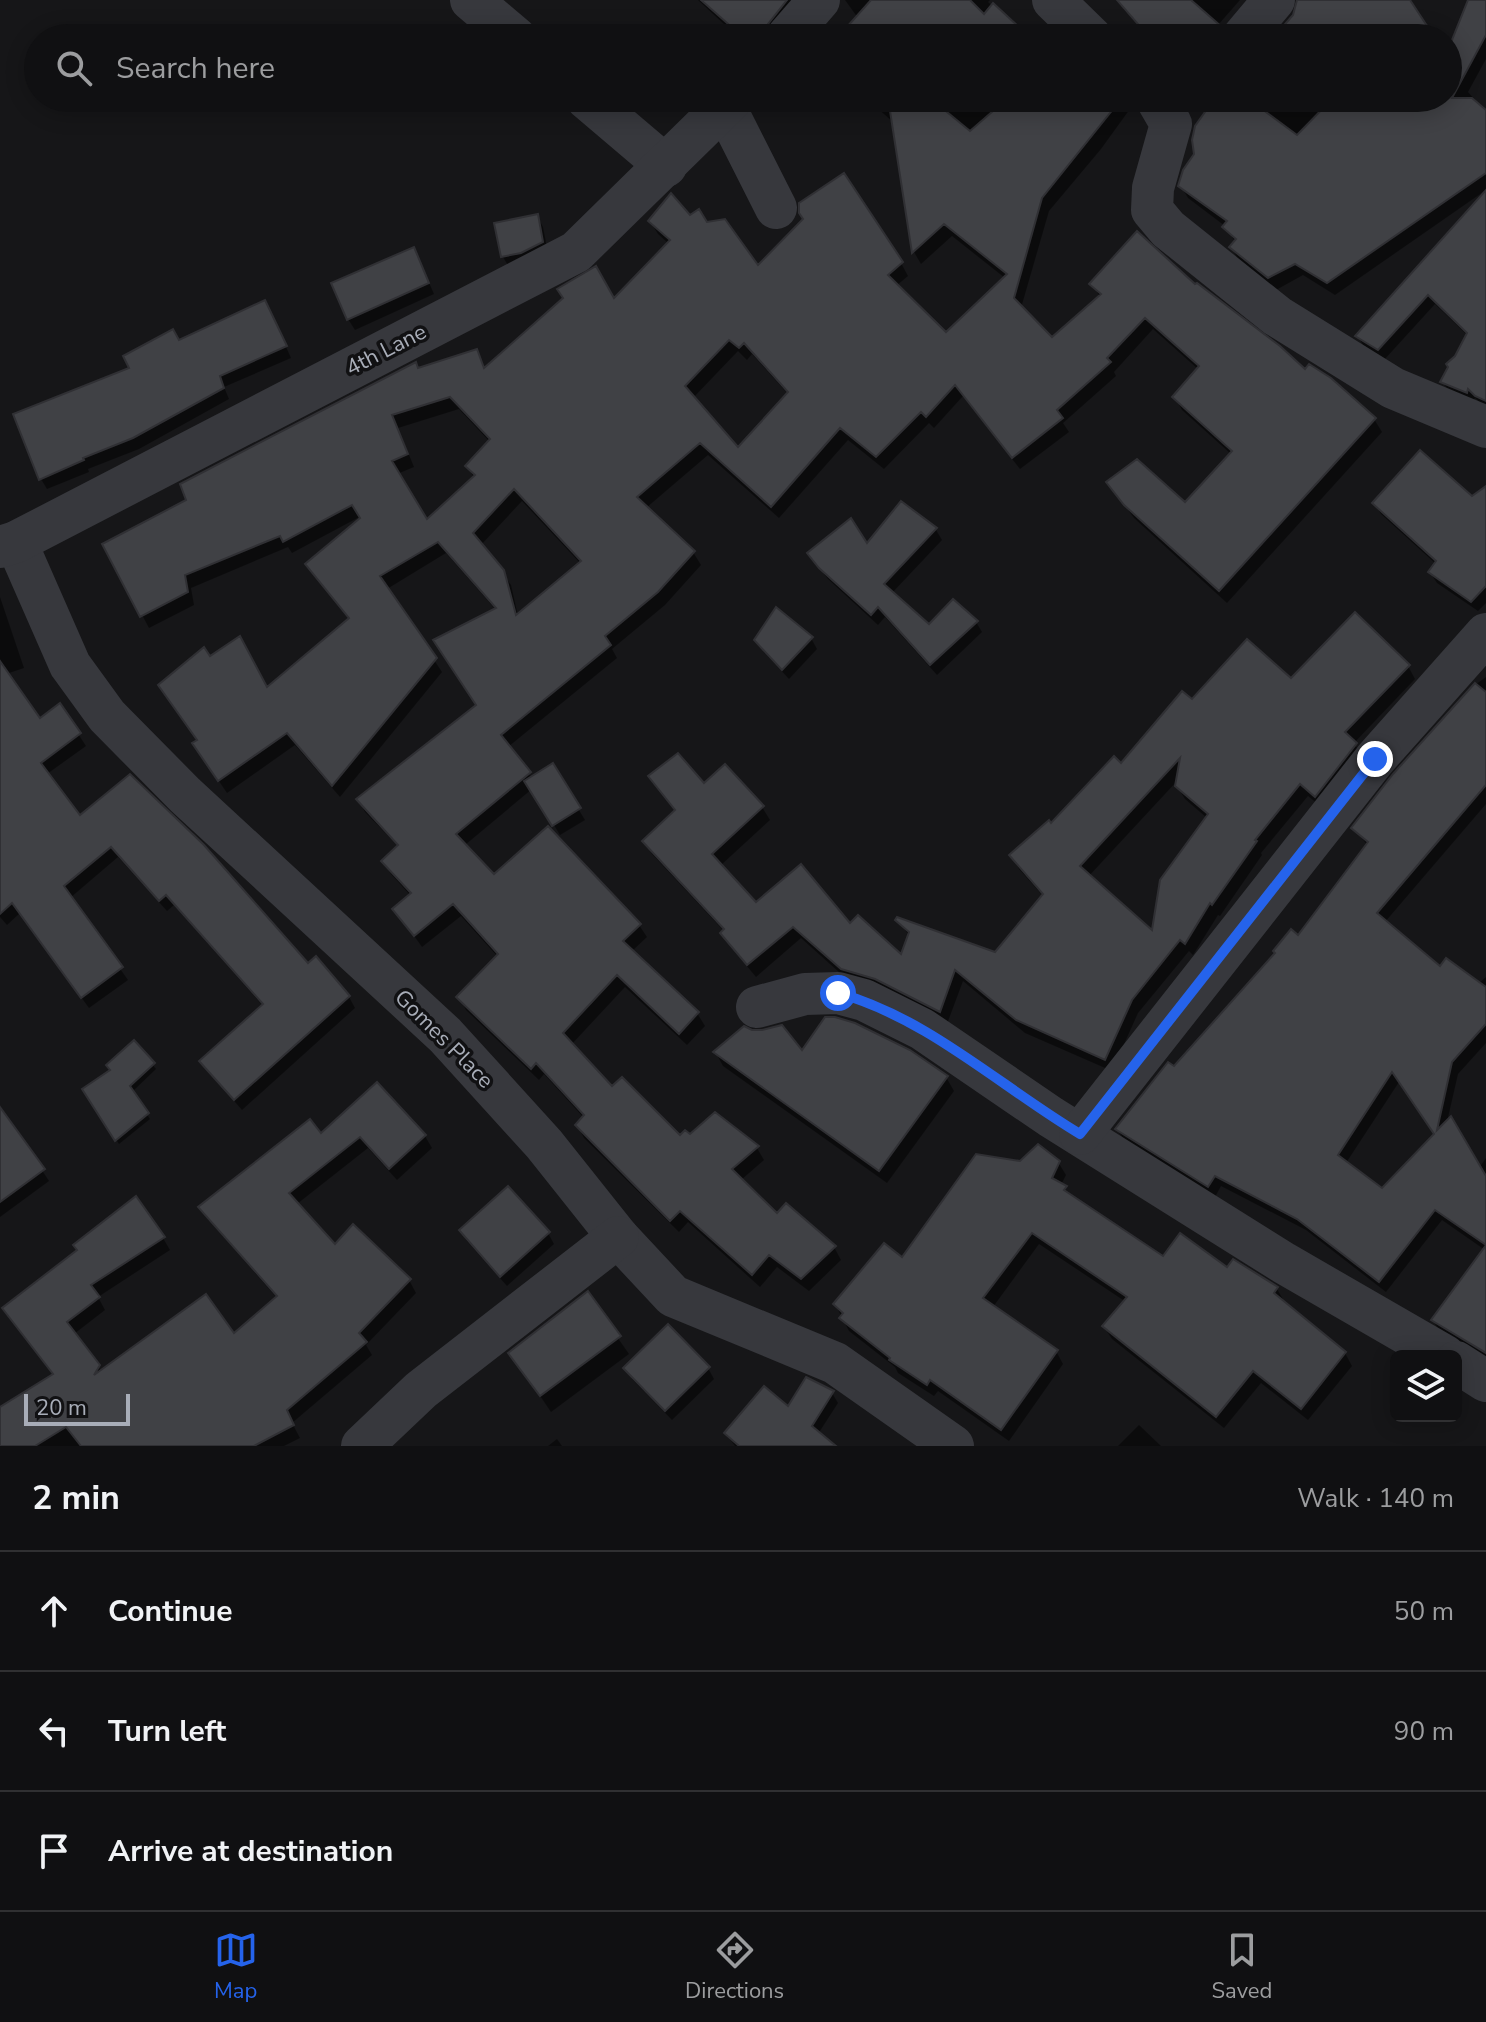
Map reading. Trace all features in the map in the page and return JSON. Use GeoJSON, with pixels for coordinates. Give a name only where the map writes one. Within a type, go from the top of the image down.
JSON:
{"type":"FeatureCollection","features":[{"type":"Feature","properties":{"kind":"street"},"geometry":{"type":"LineString","coordinates":[[471,0],[499,24]]}},
{"type":"Feature","properties":{"kind":"street"},"geometry":{"type":"LineString","coordinates":[[798,24],[819,0]]}},
{"type":"Feature","properties":{"kind":"street"},"geometry":{"type":"LineString","coordinates":[[1053,0],[1078,24]]}},
{"type":"Feature","properties":{"kind":"street"},"geometry":{"type":"LineString","coordinates":[[1254,24],[1274,0]]}},
{"type":"Feature","properties":{"kind":"street"},"geometry":{"type":"LineString","coordinates":[[602,112],[666,166]]}},
{"type":"Feature","properties":{"kind":"street","name":"4th Lane"},"geometry":{"type":"LineString","coordinates":[[8,544],[576,252],[719,112]]}},
{"type":"Feature","properties":{"kind":"street"},"geometry":{"type":"LineString","coordinates":[[733,112],[776,208]]}},
{"type":"Feature","properties":{"kind":"street"},"geometry":{"type":"LineString","coordinates":[[1172,112],[1153,188],[1152,210],[1168,229],[1290,324],[1393,388],[1486,427]]}},
{"type":"Feature","properties":{"kind":"street","name":"Gomes Place"},"geometry":{"type":"LineString","coordinates":[[8,544],[70,665],[107,716],[197,806],[445,1035],[544,1144],[618,1237],[673,1296],[835,1363],[953,1446]]}},
{"type":"Feature","properties":{"kind":"street"},"geometry":{"type":"LineString","coordinates":[[1080,1134],[1375,759],[1486,634]]}},
{"type":"Feature","properties":{"kind":"street"},"geometry":{"type":"LineString","coordinates":[[757,1007],[805,994],[838,993],[864,1000],[922,1029],[1080,1134],[1284,1263],[1435,1350]]}},
{"type":"Feature","properties":{"kind":"street"},"geometry":{"type":"LineString","coordinates":[[362,1446],[421,1390],[618,1237]]}},
{"type":"Feature","properties":{"kind":"street"},"geometry":{"type":"LineString","coordinates":[[1462,1366],[1486,1381]]}},
{"type":"Feature","properties":{"kind":"building"},"geometry":{"type":"Polygon","coordinates":[[[701,0],[787,0],[768,24],[728,24],[701,0]]]}},
{"type":"Feature","properties":{"kind":"building"},"geometry":{"type":"Polygon","coordinates":[[[871,0],[970,0],[984,14],[993,3],[1016,24],[850,24],[871,0]]]}},
{"type":"Feature","properties":{"kind":"building"},"geometry":{"type":"Polygon","coordinates":[[[1117,0],[1191,0],[1219,24],[1138,24],[1117,0]]]}},
{"type":"Feature","properties":{"kind":"building"},"geometry":{"type":"Polygon","coordinates":[[[1297,0],[1410,0],[1426,24],[1285,24],[1293,15],[1297,0]]]}},
{"type":"Feature","properties":{"kind":"building"},"geometry":{"type":"Polygon","coordinates":[[[1468,0],[1486,0],[1486,35],[1462,79],[1462,24],[1458,24],[1468,0]]]}},
{"type":"Feature","properties":{"kind":"building"},"geometry":{"type":"Polygon","coordinates":[[[1462,98],[1472,98],[1486,110],[1486,173],[1327,283],[1295,264],[1268,278],[1229,247],[1236,239],[1222,227],[1227,221],[1178,186],[1183,170],[1194,154],[1192,140],[1195,126],[1205,112],[1266,112],[1297,135],[1319,112],[1462,112],[1462,98]]]}},
{"type":"Feature","properties":{"kind":"building"},"geometry":{"type":"Polygon","coordinates":[[[890,112],[947,112],[970,131],[992,112],[1111,112],[1042,198],[1014,298],[1052,337],[1101,294],[1089,284],[1137,231],[1195,284],[1280,346],[1305,369],[1309,364],[1331,378],[1376,418],[1219,591],[1124,505],[1106,482],[1137,459],[1185,502],[1232,451],[1172,397],[1199,366],[1145,318],[1107,358],[1111,362],[1057,410],[1063,418],[1012,458],[955,385],[926,417],[921,412],[876,457],[840,428],[771,507],[700,443],[637,497],[695,551],[658,592],[605,636],[611,645],[501,735],[531,772],[456,834],[494,874],[548,826],[641,924],[623,941],[699,1012],[679,1034],[617,975],[563,1033],[612,1086],[622,1077],[680,1135],[685,1130],[690,1134],[715,1112],[759,1146],[732,1169],[777,1213],[786,1203],[836,1246],[801,1279],[769,1255],[752,1275],[680,1211],[670,1221],[575,1125],[584,1115],[536,1063],[531,1069],[456,997],[498,954],[453,904],[414,936],[392,909],[411,893],[381,861],[398,845],[356,799],[476,705],[433,640],[496,608],[438,542],[380,576],[437,658],[332,786],[287,733],[218,781],[192,743],[197,740],[158,685],[204,647],[210,656],[240,636],[267,687],[349,618],[305,564],[360,518],[352,505],[283,542],[280,536],[185,575],[188,592],[140,617],[102,544],[186,500],[180,484],[416,362],[418,368],[477,349],[484,368],[563,298],[557,289],[596,266],[614,298],[670,240],[648,221],[671,193],[690,215],[699,209],[707,222],[725,219],[758,265],[803,219],[799,213],[799,203],[844,173],[903,262],[888,275],[946,332],[1007,274],[944,224],[912,253],[890,112]],[[729,340],[685,386],[738,447],[788,392],[744,343],[739,348],[729,340]],[[450,397],[392,415],[408,454],[392,461],[427,519],[475,475],[465,466],[490,439],[450,397]],[[514,489],[473,533],[504,570],[516,615],[581,561],[514,489]]]}},
{"type":"Feature","properties":{"kind":"building"},"geometry":{"type":"Polygon","coordinates":[[[1486,190],[1486,401],[1468,389],[1467,393],[1440,382],[1448,367],[1446,364],[1455,356],[1467,333],[1428,295],[1378,350],[1355,336],[1486,190]]]}},
{"type":"Feature","properties":{"kind":"building"},"geometry":{"type":"Polygon","coordinates":[[[538,214],[543,242],[521,253],[501,257],[494,223],[538,214]]]}},
{"type":"Feature","properties":{"kind":"building"},"geometry":{"type":"Polygon","coordinates":[[[414,247],[429,283],[347,320],[331,283],[414,247]]]}},
{"type":"Feature","properties":{"kind":"building"},"geometry":{"type":"Polygon","coordinates":[[[265,300],[287,346],[220,376],[224,388],[133,438],[39,480],[13,414],[129,368],[123,356],[173,329],[179,340],[265,300]]]}},
{"type":"Feature","properties":{"kind":"building"},"geometry":{"type":"Polygon","coordinates":[[[1420,450],[1472,496],[1486,486],[1486,586],[1471,602],[1428,572],[1436,561],[1372,503],[1420,450]]]}},
{"type":"Feature","properties":{"kind":"building"},"geometry":{"type":"Polygon","coordinates":[[[901,501],[937,528],[884,584],[929,624],[953,599],[978,621],[930,665],[878,607],[871,615],[819,568],[807,553],[851,518],[867,543],[901,501]]]}},
{"type":"Feature","properties":{"kind":"building"},"geometry":{"type":"Polygon","coordinates":[[[776,607],[813,637],[782,670],[754,640],[776,607]]]}},
{"type":"Feature","properties":{"kind":"building"},"geometry":{"type":"Polygon","coordinates":[[[1355,612],[1410,665],[1345,732],[1357,743],[1315,797],[1300,784],[1255,840],[1185,944],[1180,940],[1132,1000],[1105,1060],[1016,1020],[955,970],[940,1012],[875,979],[841,969],[793,927],[747,965],[720,933],[724,929],[642,841],[675,810],[648,776],[678,753],[704,783],[725,764],[764,806],[712,854],[756,902],[801,864],[850,923],[858,915],[901,954],[909,932],[895,920],[897,917],[995,952],[1043,894],[1009,855],[1049,820],[1051,823],[1114,756],[1121,763],[1182,691],[1192,699],[1247,639],[1291,678],[1355,612]],[[1180,758],[1080,866],[1152,930],[1160,880],[1208,814],[1175,786],[1180,758]]]}},
{"type":"Feature","properties":{"kind":"building"},"geometry":{"type":"Polygon","coordinates":[[[0,661],[40,718],[60,703],[81,733],[41,763],[80,815],[130,774],[204,845],[308,963],[316,956],[350,996],[234,1100],[199,1061],[263,1004],[166,895],[159,901],[111,847],[64,886],[123,967],[81,998],[12,903],[0,914],[0,661]]]}},
{"type":"Feature","properties":{"kind":"building"},"geometry":{"type":"Polygon","coordinates":[[[1475,683],[1486,692],[1486,785],[1377,913],[1440,966],[1446,958],[1486,987],[1486,1024],[1452,1062],[1437,1130],[1451,1116],[1486,1176],[1486,1245],[1435,1210],[1379,1282],[1297,1219],[1215,1176],[1208,1187],[1115,1129],[1168,1062],[1174,1066],[1275,953],[1273,951],[1291,929],[1298,935],[1368,842],[1351,828],[1393,774],[1475,683]],[[1392,1072],[1338,1155],[1382,1188],[1434,1134],[1392,1072]]]}},
{"type":"Feature","properties":{"kind":"building"},"geometry":{"type":"Polygon","coordinates":[[[553,763],[581,808],[552,826],[524,781],[553,763]]]}},
{"type":"Feature","properties":{"kind":"building"},"geometry":{"type":"Polygon","coordinates":[[[825,1017],[855,1023],[910,1050],[948,1076],[879,1171],[713,1052],[744,1026],[762,1030],[782,1025],[802,1050],[825,1017]]]}},
{"type":"Feature","properties":{"kind":"building"},"geometry":{"type":"Polygon","coordinates":[[[134,1040],[155,1063],[130,1086],[149,1113],[115,1141],[82,1089],[110,1070],[106,1065],[134,1040]]]}},
{"type":"Feature","properties":{"kind":"building"},"geometry":{"type":"Polygon","coordinates":[[[377,1082],[426,1135],[389,1169],[360,1137],[289,1193],[335,1244],[353,1224],[411,1279],[359,1333],[367,1342],[287,1410],[294,1425],[254,1446],[81,1446],[66,1427],[35,1446],[0,1446],[0,1407],[53,1374],[2,1308],[77,1250],[73,1245],[136,1196],[165,1237],[91,1285],[100,1297],[67,1322],[100,1365],[94,1375],[206,1294],[234,1333],[277,1296],[198,1207],[310,1119],[321,1133],[377,1082]]]}},
{"type":"Feature","properties":{"kind":"building"},"geometry":{"type":"Polygon","coordinates":[[[0,1107],[45,1169],[0,1202],[0,1107]]]}},
{"type":"Feature","properties":{"kind":"building"},"geometry":{"type":"Polygon","coordinates":[[[1038,1144],[1060,1161],[1052,1178],[1067,1186],[1064,1190],[1163,1256],[1180,1233],[1227,1267],[1233,1259],[1278,1287],[1274,1293],[1346,1352],[1301,1409],[1253,1371],[1216,1417],[1102,1326],[1127,1297],[1032,1233],[983,1298],[1058,1350],[1001,1430],[930,1380],[927,1385],[889,1360],[839,1318],[843,1313],[833,1304],[884,1243],[902,1257],[976,1154],[1020,1161],[1038,1144]]]}},
{"type":"Feature","properties":{"kind":"building"},"geometry":{"type":"Polygon","coordinates":[[[508,1186],[550,1232],[500,1277],[459,1230],[508,1186]]]}},
{"type":"Feature","properties":{"kind":"building"},"geometry":{"type":"Polygon","coordinates":[[[1486,1245],[1486,1353],[1431,1320],[1486,1245]]]}},
{"type":"Feature","properties":{"kind":"building"},"geometry":{"type":"Polygon","coordinates":[[[588,1291],[621,1336],[540,1396],[508,1353],[588,1291]]]}},
{"type":"Feature","properties":{"kind":"building"},"geometry":{"type":"Polygon","coordinates":[[[668,1324],[710,1367],[665,1411],[623,1368],[668,1324]]]}},
{"type":"Feature","properties":{"kind":"building"},"geometry":{"type":"Polygon","coordinates":[[[806,1377],[834,1391],[812,1426],[836,1446],[739,1446],[724,1433],[764,1386],[788,1406],[806,1377]]]}},
{"type":"Feature","properties":{"kind":"route"},"geometry":{"type":"LineString","coordinates":[[838,993],[864,1000],[922,1029],[1080,1134],[1375,759]]}}]}
